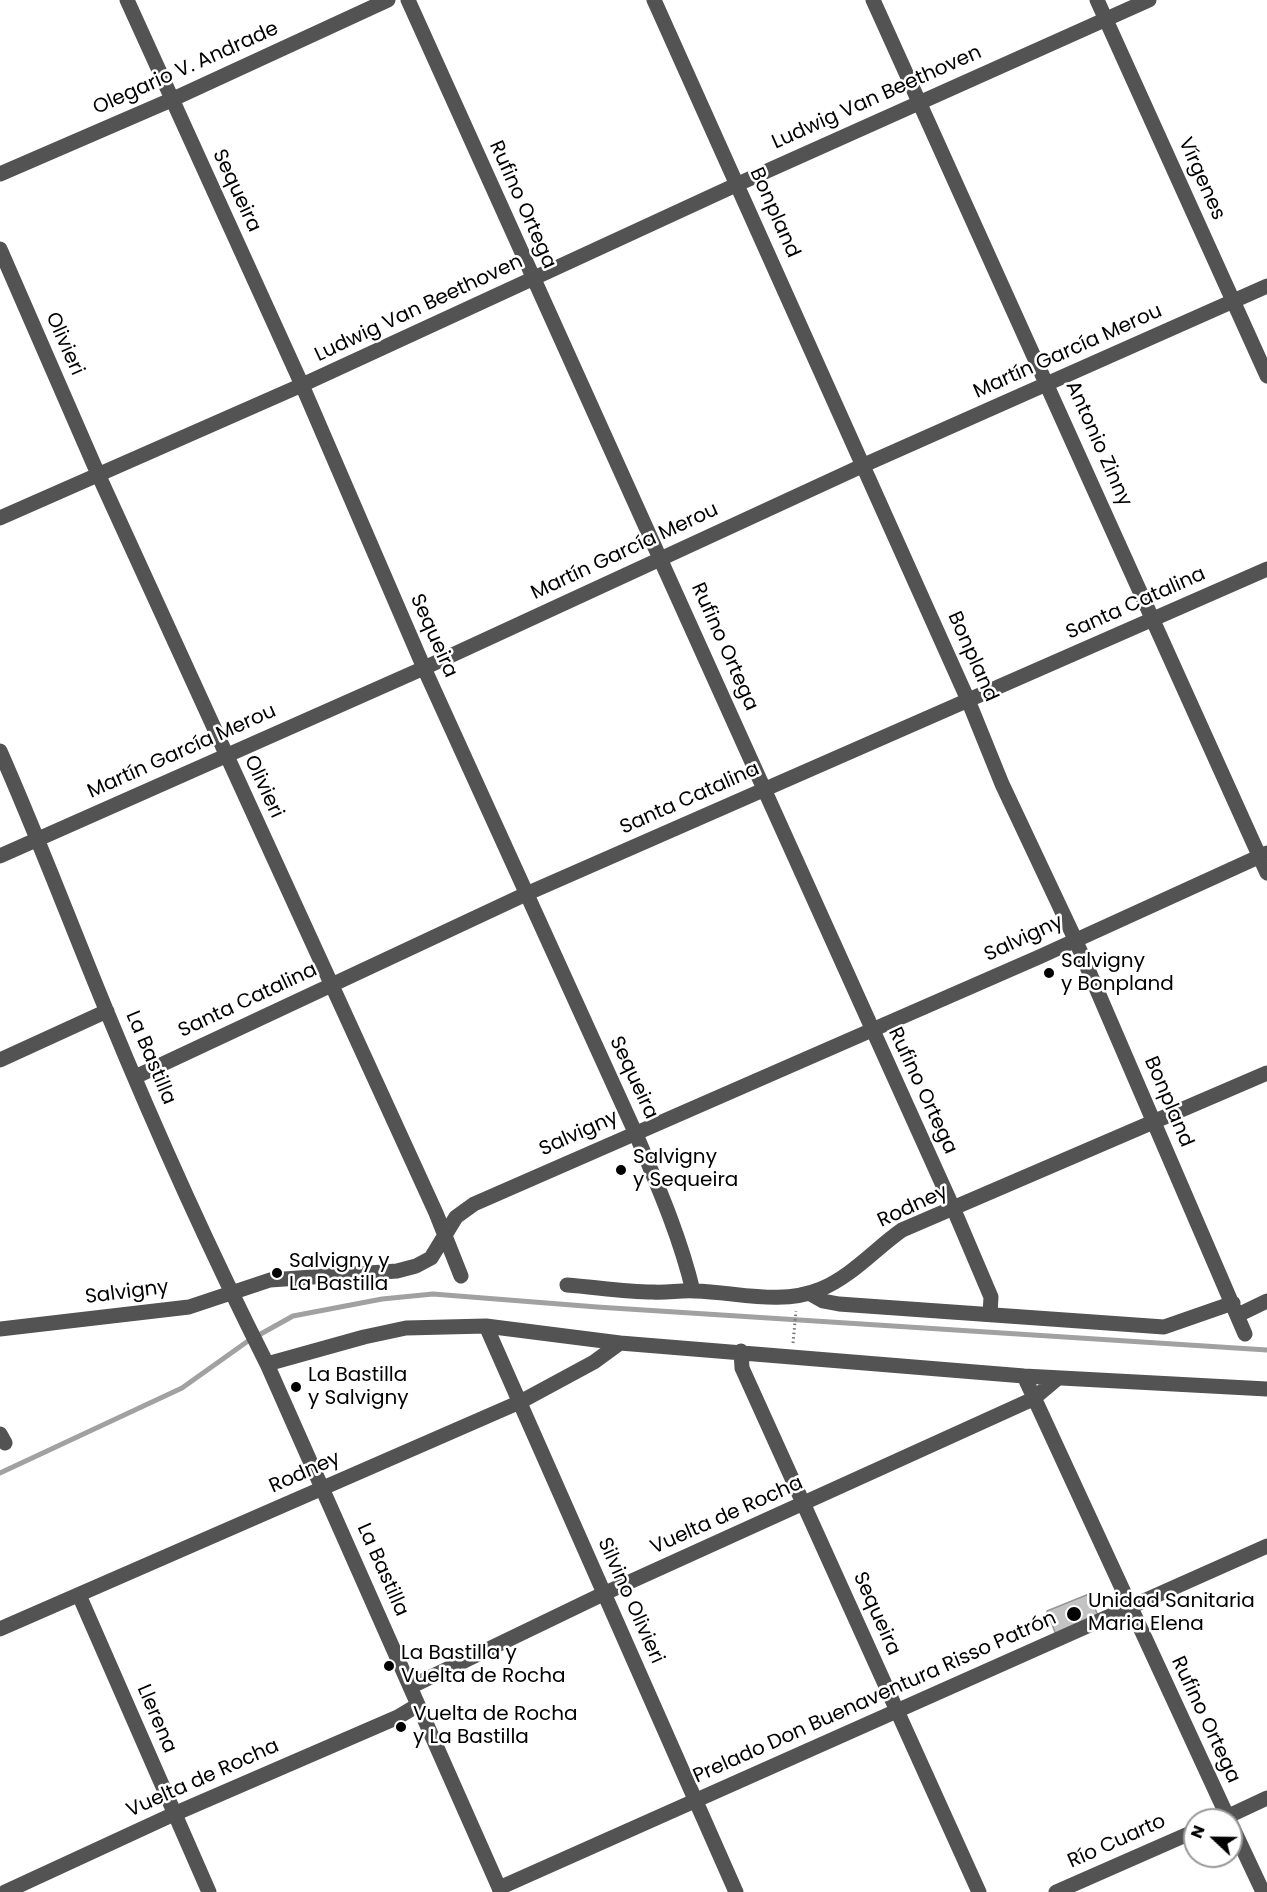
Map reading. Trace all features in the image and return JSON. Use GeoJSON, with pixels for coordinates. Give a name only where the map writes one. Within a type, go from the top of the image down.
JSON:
{"type":"FeatureCollection","features":[{"type":"Feature","properties":{"kind":"street","name":"Sequeira"},"geometry":{"type":"LineString","coordinates":[[127,0],[302,385],[424,668],[635,1132],[664,1201],[693,1291]]}},
{"type":"Feature","properties":{"kind":"street","name":"Olegario V. Andrade"},"geometry":{"type":"LineString","coordinates":[[0,174],[171,100],[388,0]]}},
{"type":"Feature","properties":{"kind":"street","name":"Rufino Ortega"},"geometry":{"type":"LineString","coordinates":[[408,0],[765,789],[870,1029],[954,1210],[991,1297],[990,1314]]}},
{"type":"Feature","properties":{"kind":"street","name":"Bonpland"},"geometry":{"type":"LineString","coordinates":[[654,0],[968,699],[1002,784],[1075,939],[1245,1334]]}},
{"type":"Feature","properties":{"kind":"street","name":"Antonio Zinny"},"geometry":{"type":"LineString","coordinates":[[873,0],[1153,620],[1263,855],[1267,873]]}},
{"type":"Feature","properties":{"kind":"street","name":"Vírgenes"},"geometry":{"type":"LineString","coordinates":[[1097,0],[1267,376]]}},
{"type":"Feature","properties":{"kind":"street","name":"Ludwig Van Beethoven"},"geometry":{"type":"LineString","coordinates":[[0,518],[302,385],[738,184],[1149,0]]}},
{"type":"Feature","properties":{"kind":"street","name":"Olivieri"},"geometry":{"type":"LineString","coordinates":[[0,249],[98,474],[332,985],[461,1276]]}},
{"type":"Feature","properties":{"kind":"street","name":"Martín García Merou"},"geometry":{"type":"LineString","coordinates":[[0,856],[424,668],[864,465],[1267,286]]}},
{"type":"Feature","properties":{"kind":"street","name":"Santa Catalina"},"geometry":{"type":"LineString","coordinates":[[135,1077],[526,894],[1267,569]]}},
{"type":"Feature","properties":{"kind":"street","name":"La Bastilla"},"geometry":{"type":"LineString","coordinates":[[0,751],[39,839],[135,1077],[230,1291],[267,1364],[323,1488],[500,1890]]}},
{"type":"Feature","properties":{"kind":"street","name":"Salvigny"},"geometry":{"type":"LineString","coordinates":[[0,1329],[189,1307],[206,1303],[230,1291],[270,1280],[397,1271],[416,1266],[431,1258],[456,1216],[474,1204],[1263,855]]}},
{"type":"Feature","properties":{"kind":"street"},"geometry":{"type":"LineString","coordinates":[[0,1060],[107,1011]]}},
{"type":"Feature","properties":{"kind":"street","name":"Rodney"},"geometry":{"type":"LineString","coordinates":[[567,1285],[654,1293],[693,1291],[771,1298],[800,1297],[849,1274],[881,1245],[902,1230],[954,1210],[1267,1073]]}},
{"type":"Feature","properties":{"kind":"street"},"geometry":{"type":"LineString","coordinates":[[810,1293],[823,1301],[839,1304],[1164,1327],[1267,1301]]}},
{"type":"Feature","properties":{"kind":"street"},"geometry":{"type":"LineString","coordinates":[[267,1364],[364,1337],[406,1328],[486,1326],[620,1343],[741,1351],[1024,1376],[1267,1389]]}},
{"type":"Feature","properties":{"kind":"street","name":"Silvino Olivieri"},"geometry":{"type":"LineString","coordinates":[[486,1326],[603,1594],[698,1801],[736,1892]]}},
{"type":"Feature","properties":{"kind":"street","name":"Rodney"},"geometry":{"type":"LineString","coordinates":[[0,1629],[520,1402],[594,1362],[620,1343]]}},
{"type":"Feature","properties":{"kind":"street","name":"Sequeira"},"geometry":{"type":"LineString","coordinates":[[741,1351],[742,1368],[979,1892]]}},
{"type":"Feature","properties":{"kind":"street","name":"Rufino Ortega"},"geometry":{"type":"LineString","coordinates":[[1024,1376],[1221,1808]]}},
{"type":"Feature","properties":{"kind":"street","name":"Vuelta de Rocha"},"geometry":{"type":"LineString","coordinates":[[410,1687],[603,1594],[804,1505],[1033,1399],[1058,1378]]}},
{"type":"Feature","properties":{"kind":"street","name":"Prelado Don Buenaventura Risso Patrón"},"geometry":{"type":"LineString","coordinates":[[500,1890],[1267,1546]]}},
{"type":"Feature","properties":{"kind":"street","name":"Llerena"},"geometry":{"type":"LineString","coordinates":[[79,1594],[209,1892]]}},
{"type":"Feature","properties":{"kind":"street","name":"Vuelta de Rocha"},"geometry":{"type":"LineString","coordinates":[[5,1892],[174,1814],[398,1717],[418,1705]]}},
{"type":"Feature","properties":{"kind":"street"},"geometry":{"type":"LineString","coordinates":[[1243,1811],[1267,1798]]}},
{"type":"Feature","properties":{"kind":"street","name":"Río Cuarto"},"geometry":{"type":"LineString","coordinates":[[1056,1892],[1183,1836]]}},
{"type":"Feature","properties":{"kind":"street","name":"Rufino Ortega"},"geometry":{"type":"LineString","coordinates":[[1243,1852],[1263,1892]]}},
{"type":"Feature","properties":{"kind":"path"},"geometry":{"type":"LineString","coordinates":[[794,1332],[796,1308]]}},
{"type":"Feature","properties":{"kind":"building"},"geometry":{"type":"Polygon","coordinates":[[[1089,1594],[1099,1618],[1056,1635],[1047,1611],[1089,1594]]]}},
{"type":"Feature","properties":{"kind":"waterway"},"geometry":{"type":"LineString","coordinates":[[0,1473],[182,1388],[248,1341],[293,1316],[382,1299],[433,1294],[597,1307],[1267,1350]]}},
{"type":"Feature","properties":{"kind":"place","name":"Salvigny y Bonpland"},"geometry":{"type":"Point","coordinates":[1049,973]}},
{"type":"Feature","properties":{"kind":"place","name":"Salvigny y Sequeira"},"geometry":{"type":"Point","coordinates":[621,1170]}},
{"type":"Feature","properties":{"kind":"place","name":"Salvigny y La Bastilla"},"geometry":{"type":"Point","coordinates":[277,1273]}},
{"type":"Feature","properties":{"kind":"place","name":"La Bastilla y Salvigny"},"geometry":{"type":"Point","coordinates":[296,1387]}},
{"type":"Feature","properties":{"kind":"place","name":"Unidad Sanitaria Maria Elena"},"geometry":{"type":"Point","coordinates":[1074,1614]}},
{"type":"Feature","properties":{"kind":"place","name":"La Bastilla y Vuelta de Rocha"},"geometry":{"type":"Point","coordinates":[389,1666]}},
{"type":"Feature","properties":{"kind":"place","name":"Vuelta de Rocha y La Bastilla"},"geometry":{"type":"Point","coordinates":[401,1727]}}]}
